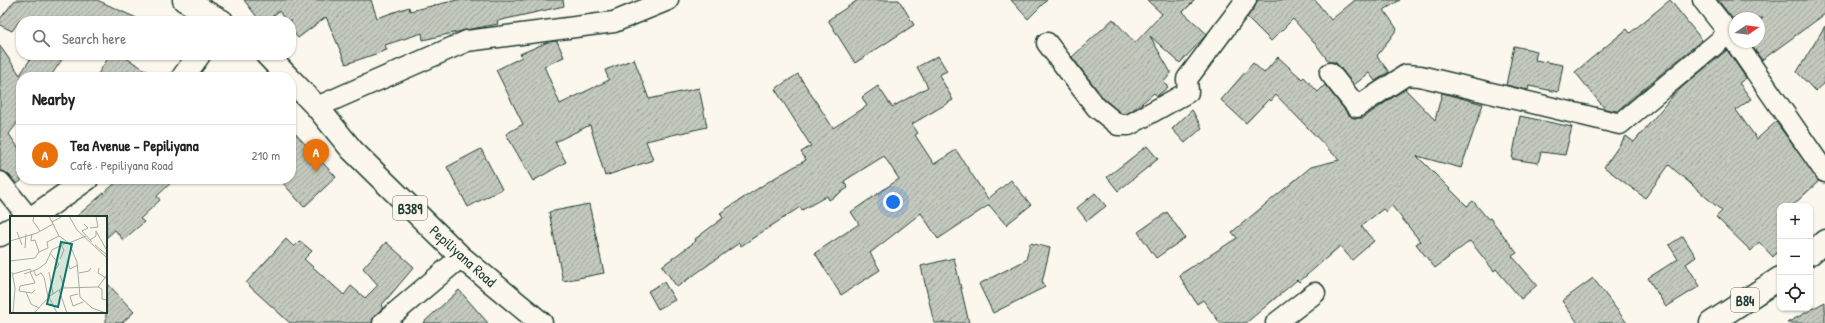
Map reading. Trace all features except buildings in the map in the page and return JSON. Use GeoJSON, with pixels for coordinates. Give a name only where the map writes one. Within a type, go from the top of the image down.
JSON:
{"type":"FeatureCollection","features":[{"type":"Feature","properties":{"kind":"main road"},"geometry":{"type":"LineString","coordinates":[[197,2],[215,16]]}},
{"type":"Feature","properties":{"kind":"main road"},"geometry":{"type":"LineString","coordinates":[[187,72],[195,60]]}},
{"type":"Feature","properties":{"kind":"main road"},"geometry":{"type":"LineString","coordinates":[[272,60],[283,72]]}},
{"type":"Feature","properties":{"kind":"main road","name":"Pepiliyana Road"},"geometry":{"type":"LineString","coordinates":[[296,85],[317,107],[352,150],[461,257],[541,323]]}},
{"type":"Feature","properties":{"kind":"main road"},"geometry":{"type":"LineString","coordinates":[[34,216],[80,184]]}},
{"type":"Feature","properties":{"kind":"main road"},"geometry":{"type":"LineString","coordinates":[[0,234],[10,229]]}},
{"type":"Feature","properties":{"kind":"main road"},"geometry":{"type":"LineString","coordinates":[[1813,251],[1825,241]]}},
{"type":"Feature","properties":{"kind":"main road","name":"B84"},"geometry":{"type":"LineString","coordinates":[[1710,323],[1777,280]]}},
{"type":"Feature","properties":{"kind":"street"},"geometry":{"type":"LineString","coordinates":[[317,107],[467,41],[614,22],[668,0]]}},
{"type":"Feature","properties":{"kind":"street"},"geometry":{"type":"LineString","coordinates":[[1047,43],[1096,107],[1118,125],[1129,125],[1188,92],[1186,79],[1246,0]]}},
{"type":"Feature","properties":{"kind":"street"},"geometry":{"type":"LineString","coordinates":[[1703,0],[1728,33],[1825,172]]}},
{"type":"Feature","properties":{"kind":"street"},"geometry":{"type":"LineString","coordinates":[[1330,73],[1357,107],[1406,75],[1420,76],[1620,124],[1728,33]]}},
{"type":"Feature","properties":{"kind":"street"},"geometry":{"type":"LineString","coordinates":[[0,182],[27,216]]}},
{"type":"Feature","properties":{"kind":"street"},"geometry":{"type":"LineString","coordinates":[[383,323],[461,257]]}},
{"type":"Feature","properties":{"kind":"street"},"geometry":{"type":"LineString","coordinates":[[1276,323],[1315,293]]}},
{"type":"Feature","properties":{"kind":"place","name":"Tea Avenue - Pepiliyana"},"geometry":{"type":"Point","coordinates":[316,172]}}]}
